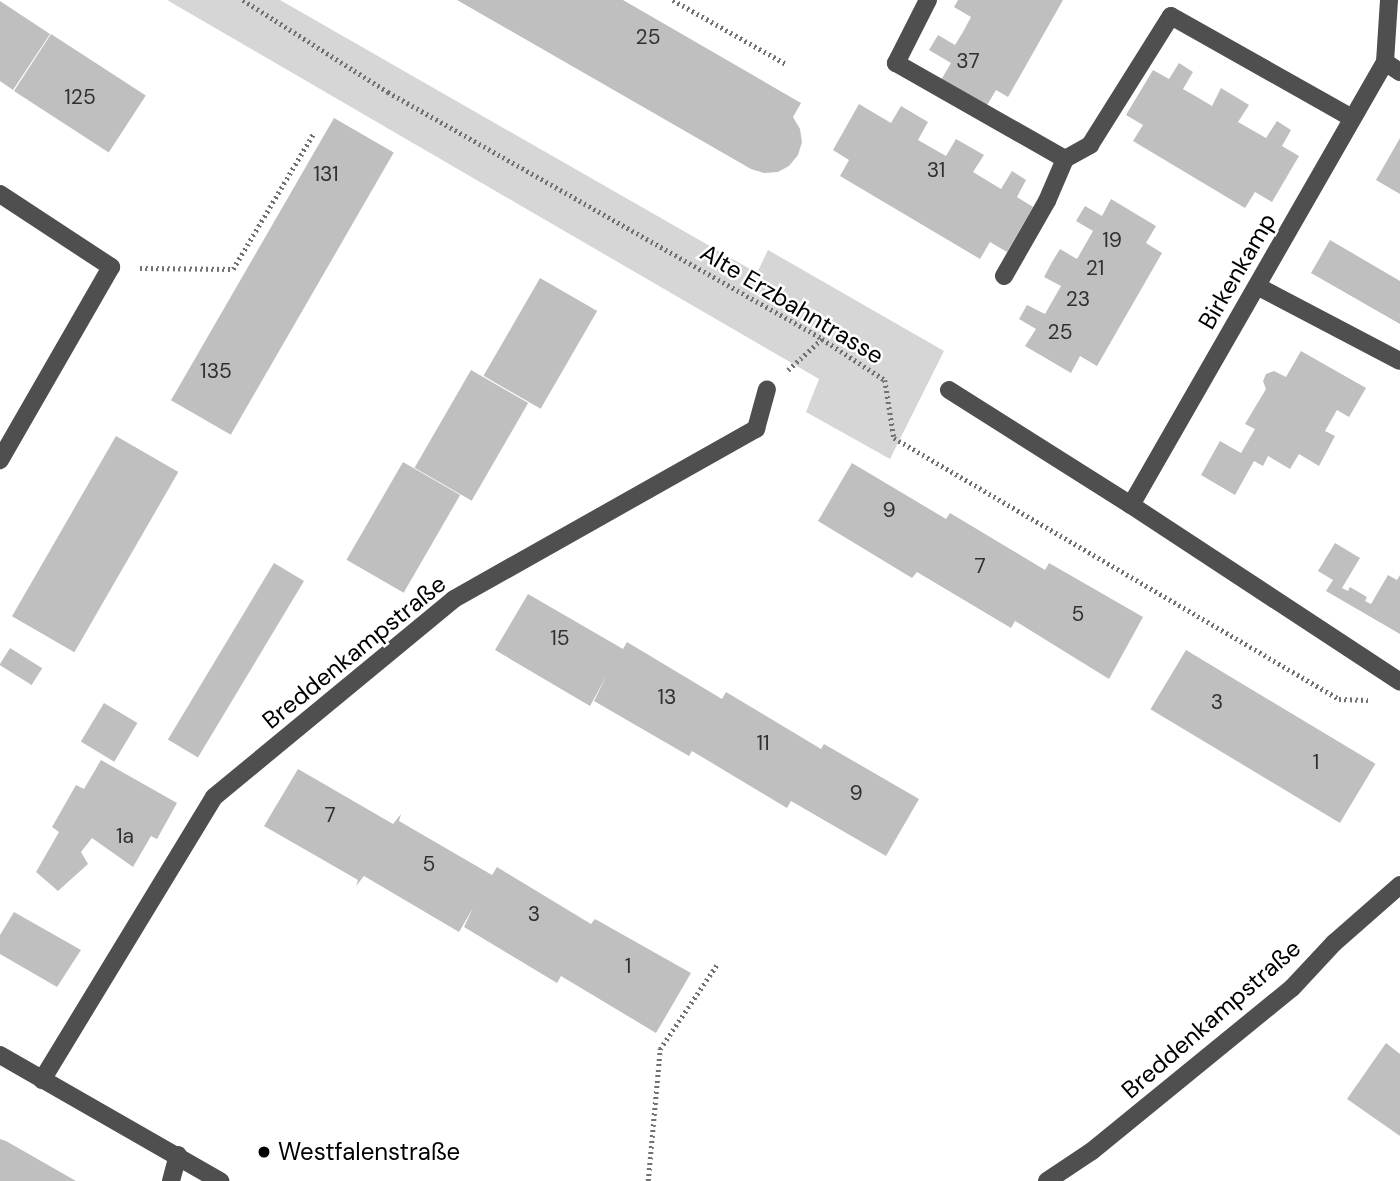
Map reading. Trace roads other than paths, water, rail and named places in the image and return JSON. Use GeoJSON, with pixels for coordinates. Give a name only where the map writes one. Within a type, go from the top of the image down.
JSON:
{"type":"FeatureCollection","features":[{"type":"Feature","properties":{"kind":"street"},"geometry":{"type":"LineString","coordinates":[[928,0],[896,63],[1065,159]]}},
{"type":"Feature","properties":{"kind":"street","name":"Birkenkamp"},"geometry":{"type":"LineString","coordinates":[[1131,505],[1352,118],[1392,67],[1389,0]]}},
{"type":"Feature","properties":{"kind":"street"},"geometry":{"type":"LineString","coordinates":[[1003,276],[1047,201],[1065,159],[1090,145],[1171,16],[1352,118]]}},
{"type":"Feature","properties":{"kind":"street"},"geometry":{"type":"LineString","coordinates":[[0,194],[111,267],[0,460]]}},
{"type":"Feature","properties":{"kind":"street"},"geometry":{"type":"LineString","coordinates":[[1257,286],[1400,361]]}},
{"type":"Feature","properties":{"kind":"street","name":"Breddenkampstraße"},"geometry":{"type":"LineString","coordinates":[[42,1080],[214,797],[454,599],[755,429],[767,389]]}},
{"type":"Feature","properties":{"kind":"street"},"geometry":{"type":"LineString","coordinates":[[949,390],[1131,505],[1400,682]]}},
{"type":"Feature","properties":{"kind":"street","name":"Breddenkampstraße"},"geometry":{"type":"LineString","coordinates":[[1047,1181],[1092,1151],[1292,988],[1334,943],[1400,885]]}},
{"type":"Feature","properties":{"kind":"street"},"geometry":{"type":"LineString","coordinates":[[0,1055],[220,1181]]}},
{"type":"Feature","properties":{"kind":"street"},"geometry":{"type":"LineString","coordinates":[[170,1181],[178,1155]]}},
{"type":"Feature","properties":{"kind":"place","name":"Westfalenstraße"},"geometry":{"type":"Point","coordinates":[264,1152]}}]}
